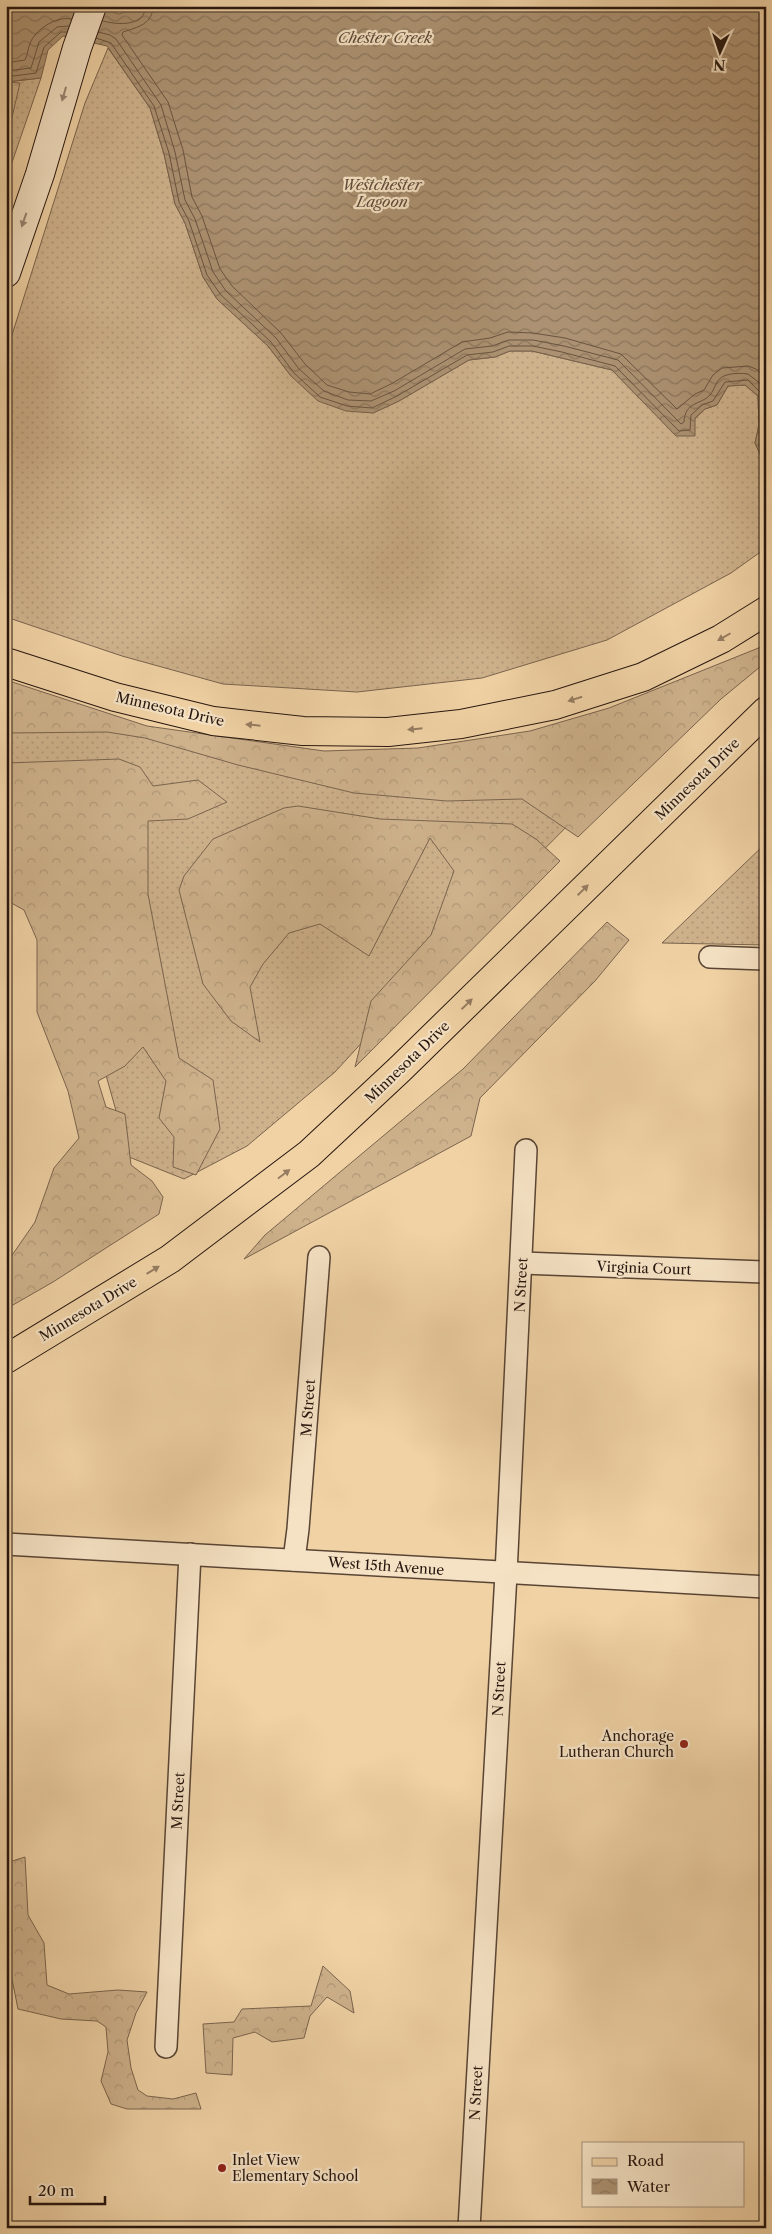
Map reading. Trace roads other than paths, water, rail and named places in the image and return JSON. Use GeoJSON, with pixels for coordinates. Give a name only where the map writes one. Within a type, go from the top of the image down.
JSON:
{"type":"FeatureCollection","features":[{"type":"Feature","properties":{"kind":"main road"},"geometry":{"type":"LineString","coordinates":[[6,273],[47,152],[77,48],[92,6]]}},
{"type":"Feature","properties":{"kind":"main road","name":"Minnesota Drive"},"geometry":{"type":"LineString","coordinates":[[6,662],[115,697],[213,721],[303,731],[388,732],[462,724],[555,705],[643,677],[721,639],[766,611]]}},
{"type":"Feature","properties":{"kind":"main road","name":"Minnesota Drive"},"geometry":{"type":"LineString","coordinates":[[6,1359],[170,1259],[310,1154],[408,1062],[766,712]]}},
{"type":"Feature","properties":{"kind":"street"},"geometry":{"type":"LineString","coordinates":[[710,957],[766,959]]}},
{"type":"Feature","properties":{"kind":"street","name":"N Street"},"geometry":{"type":"LineString","coordinates":[[469,2228],[506,1574],[526,1150]]}},
{"type":"Feature","properties":{"kind":"street","name":"M Street"},"geometry":{"type":"LineString","coordinates":[[294,1560],[299,1519],[319,1257]]}},
{"type":"Feature","properties":{"kind":"street","name":"Virginia Court"},"geometry":{"type":"LineString","coordinates":[[522,1263],[766,1272]]}},
{"type":"Feature","properties":{"kind":"street","name":"West 15th Avenue"},"geometry":{"type":"LineString","coordinates":[[6,1544],[506,1574],[766,1586]]}},
{"type":"Feature","properties":{"kind":"street","name":"M Street"},"geometry":{"type":"LineString","coordinates":[[166,2047],[190,1554]]}},
{"type":"Feature","properties":{"kind":"water","name":"Westchester Lagoon"},"geometry":{"type":"Polygon","coordinates":[[[6,6],[91,6],[119,14],[141,6],[766,6],[766,467],[755,443],[759,425],[758,396],[745,385],[728,386],[717,405],[705,409],[695,418],[695,436],[676,436],[612,370],[532,351],[510,351],[495,357],[469,360],[399,401],[373,413],[346,411],[318,401],[291,376],[268,346],[217,299],[203,277],[185,223],[175,204],[164,154],[150,108],[107,46],[63,36],[48,50],[41,78],[6,82],[6,6]]]}},
{"type":"Feature","properties":{"kind":"place","name":"Anchorage Lutheran Church"},"geometry":{"type":"Point","coordinates":[684,1744]}},
{"type":"Feature","properties":{"kind":"place","name":"Inlet View Elementary School"},"geometry":{"type":"Point","coordinates":[222,2168]}},
{"type":"Feature","properties":{"kind":"water label","name":"Chester Creek"},"geometry":{"type":"Point","coordinates":[385,38]}}]}
